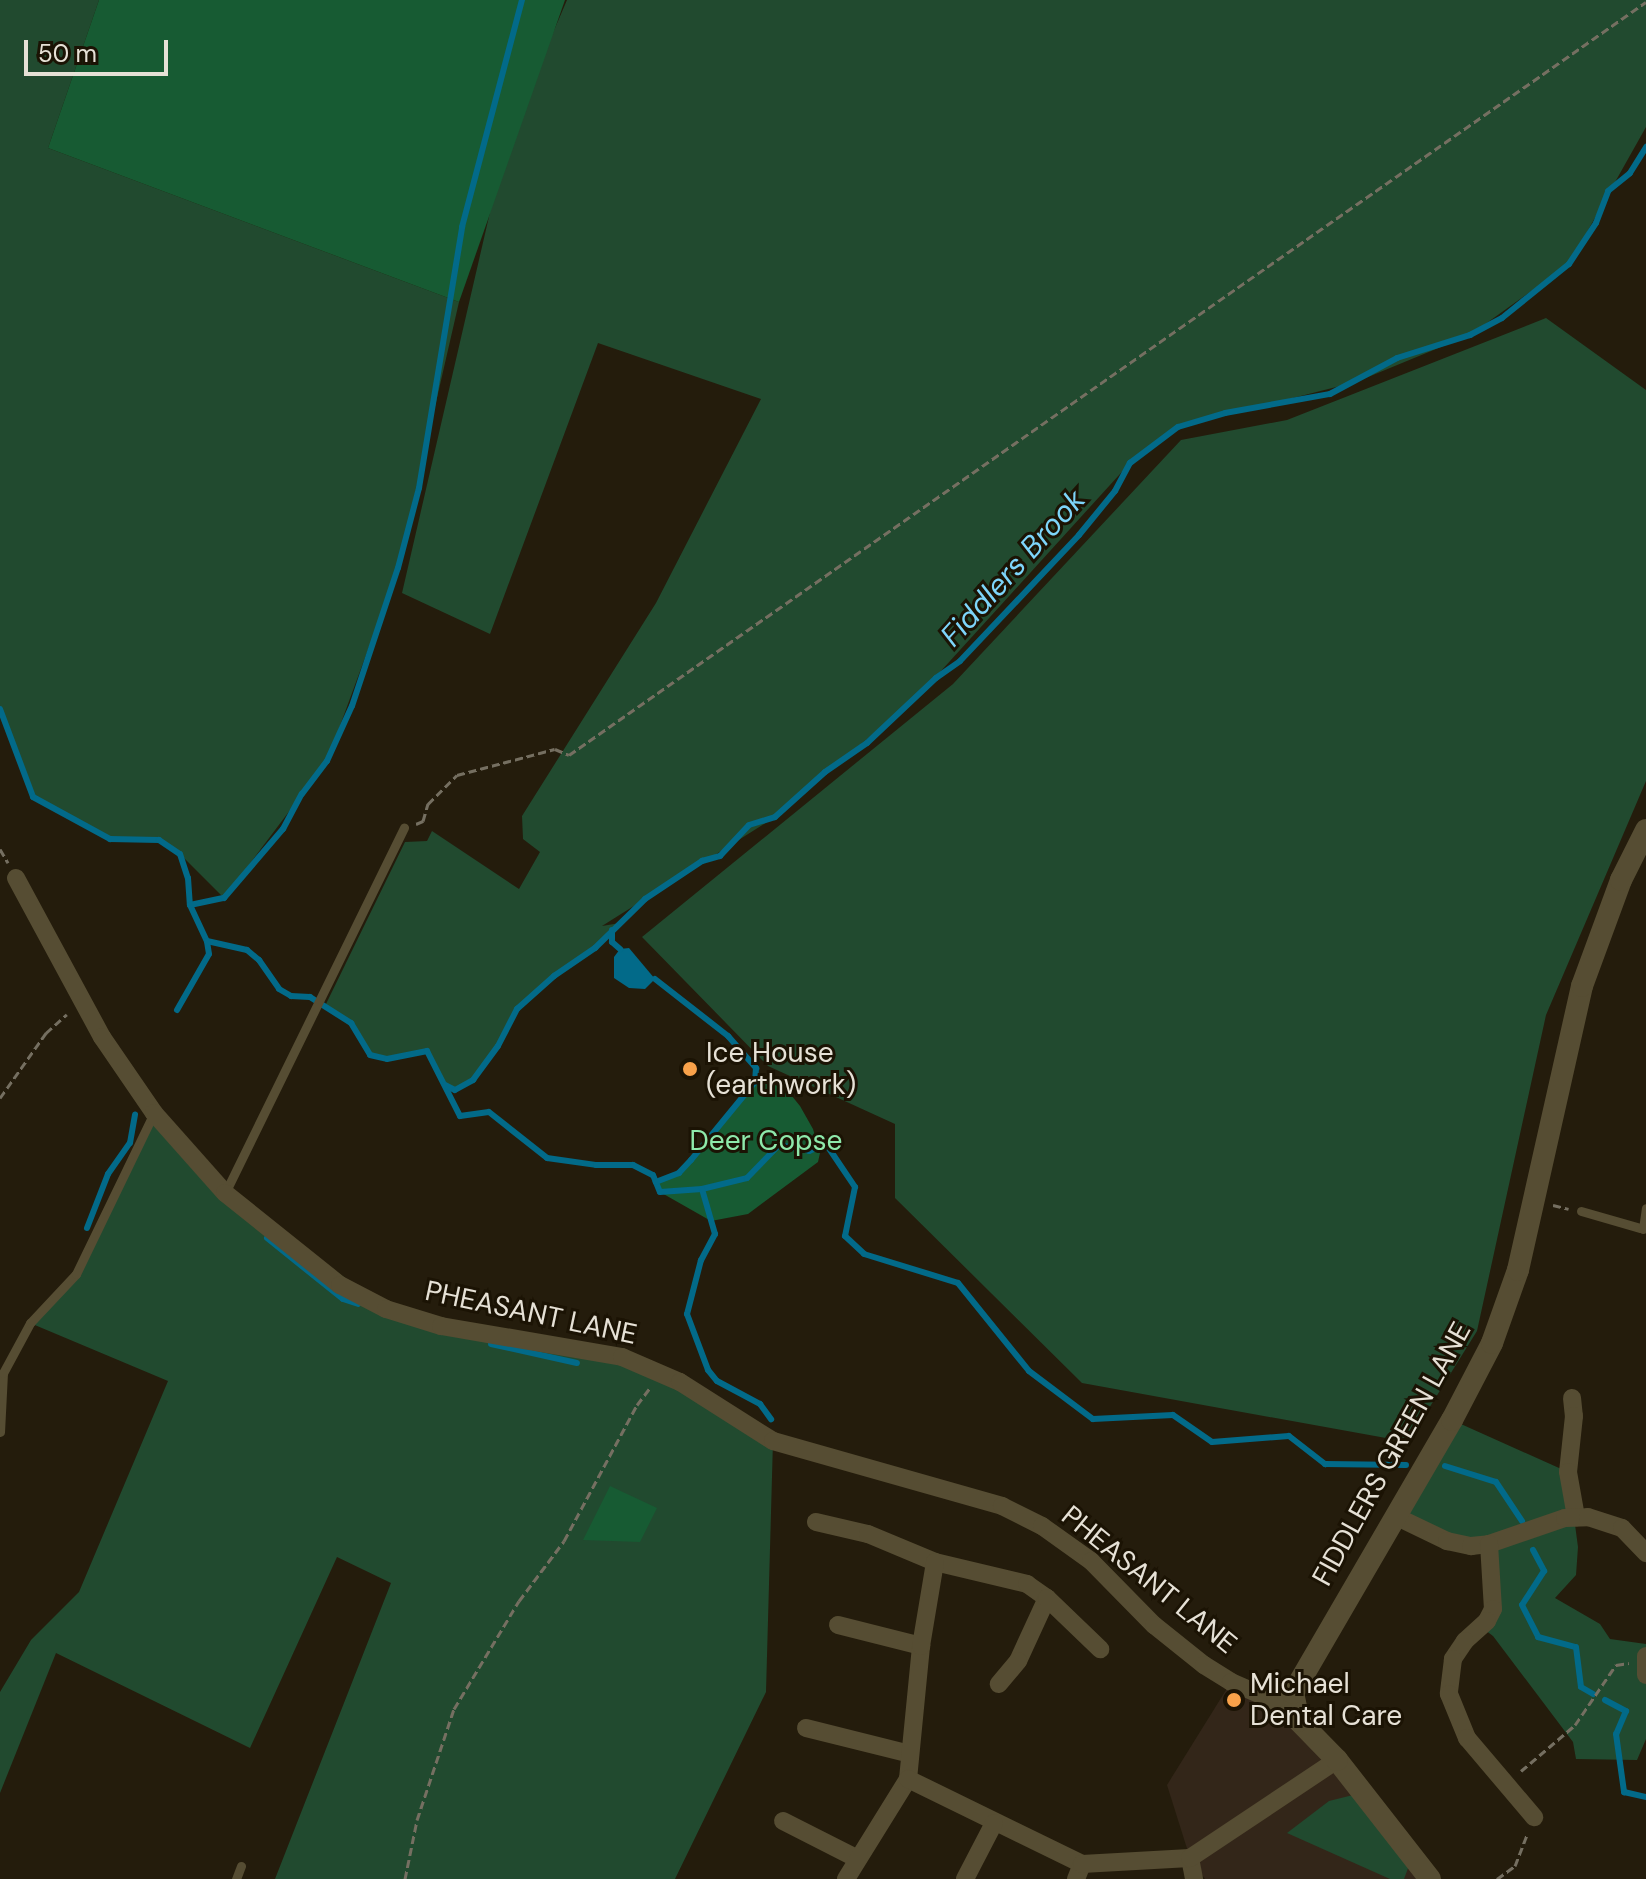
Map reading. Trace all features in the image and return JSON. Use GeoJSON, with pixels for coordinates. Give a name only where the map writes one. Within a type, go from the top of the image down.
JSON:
{"type":"FeatureCollection","features":[{"type":"Feature","properties":{"kind":"street","name":"FIDDLERS GREEN LANE"},"geometry":{"type":"LineString","coordinates":[[1293,1701],[1299,1679],[1452,1420],[1492,1343],[1518,1270],[1582,986],[1621,880],[1646,830]]}},
{"type":"Feature","properties":{"kind":"street","name":"PHEASANT LANE"},"geometry":{"type":"LineString","coordinates":[[16,878],[82,1001],[154,1113],[225,1193],[320,1272],[386,1309],[441,1326],[622,1357],[659,1371],[773,1441],[982,1498],[1022,1516],[1091,1561],[1154,1625],[1204,1665],[1231,1682],[1275,1701],[1293,1701]]}},
{"type":"Feature","properties":{"kind":"street"},"geometry":{"type":"LineString","coordinates":[[1576,1517],[1568,1472],[1579,1412]]}},
{"type":"Feature","properties":{"kind":"street"},"geometry":{"type":"LineString","coordinates":[[1395,1516],[1447,1541],[1471,1546],[1489,1544],[1576,1517],[1611,1523],[1633,1536],[1646,1553]]}},
{"type":"Feature","properties":{"kind":"street"},"geometry":{"type":"LineString","coordinates":[[816,1522],[868,1534],[935,1562],[1027,1584],[1047,1598],[1100,1649]]}},
{"type":"Feature","properties":{"kind":"street"},"geometry":{"type":"LineString","coordinates":[[1489,1544],[1493,1609],[1487,1621],[1458,1649],[1448,1682],[1460,1726],[1534,1817]]}},
{"type":"Feature","properties":{"kind":"street"},"geometry":{"type":"LineString","coordinates":[[846,1879],[856,1858],[908,1779],[921,1646],[935,1562]]}},
{"type":"Feature","properties":{"kind":"street"},"geometry":{"type":"LineString","coordinates":[[999,1684],[1018,1661],[1047,1598]]}},
{"type":"Feature","properties":{"kind":"street"},"geometry":{"type":"LineString","coordinates":[[838,1625],[921,1646]]}},
{"type":"Feature","properties":{"kind":"street"},"geometry":{"type":"LineString","coordinates":[[1293,1701],[1299,1721],[1337,1760],[1430,1879]]}},
{"type":"Feature","properties":{"kind":"street"},"geometry":{"type":"LineString","coordinates":[[806,1728],[910,1754]]}},
{"type":"Feature","properties":{"kind":"street"},"geometry":{"type":"LineString","coordinates":[[908,1779],[994,1823],[1079,1872],[1190,1858],[1337,1760]]}},
{"type":"Feature","properties":{"kind":"street"},"geometry":{"type":"LineString","coordinates":[[783,1821],[856,1858]]}},
{"type":"Feature","properties":{"kind":"street"},"geometry":{"type":"LineString","coordinates":[[965,1879],[994,1823]]}},
{"type":"Feature","properties":{"kind":"street"},"geometry":{"type":"LineString","coordinates":[[1190,1858],[1194,1879]]}},
{"type":"Feature","properties":{"kind":"lane"},"geometry":{"type":"LineString","coordinates":[[225,1193],[404,827]]}},
{"type":"Feature","properties":{"kind":"lane"},"geometry":{"type":"LineString","coordinates":[[0,1432],[3,1373],[30,1323],[76,1274],[154,1113]]}},
{"type":"Feature","properties":{"kind":"lane"},"geometry":{"type":"LineString","coordinates":[[1581,1211],[1643,1229],[1646,1208]]}},
{"type":"Feature","properties":{"kind":"lane"},"geometry":{"type":"LineString","coordinates":[[236,1879],[241,1866]]}},
{"type":"Feature","properties":{"kind":"path"},"geometry":{"type":"LineString","coordinates":[[404,827],[423,821],[428,804],[457,775],[555,749],[569,755],[1646,2]]}},
{"type":"Feature","properties":{"kind":"path"},"geometry":{"type":"LineString","coordinates":[[0,1098],[46,1033],[82,1001]]}},
{"type":"Feature","properties":{"kind":"path"},"geometry":{"type":"LineString","coordinates":[[1535,1200],[1581,1211]]}},
{"type":"Feature","properties":{"kind":"path"},"geometry":{"type":"LineString","coordinates":[[405,1879],[417,1820],[454,1709],[519,1601],[564,1541],[659,1371]]}},
{"type":"Feature","properties":{"kind":"path"},"geometry":{"type":"LineString","coordinates":[[1505,1785],[1575,1725],[1616,1665],[1646,1664]]}},
{"type":"Feature","properties":{"kind":"path"},"geometry":{"type":"LineString","coordinates":[[1497,1879],[1515,1866],[1534,1817]]}},
{"type":"Feature","properties":{"kind":"shaded area"},"geometry":{"type":"Polygon","coordinates":[[[1231,1682],[1293,1701],[1430,1879],[1205,1879],[1190,1858],[1167,1785],[1231,1682]]]}},
{"type":"Feature","properties":{"kind":"green space"},"geometry":{"type":"Polygon","coordinates":[[[0,0],[99,0],[48,148],[459,302],[398,568],[327,761],[224,898],[180,854],[159,840],[110,839],[33,797],[0,712],[0,0]]]}},
{"type":"Feature","properties":{"kind":"green space"},"geometry":{"type":"Polygon","coordinates":[[[99,0],[565,0],[459,302],[48,148],[99,0]]]}},
{"type":"Feature","properties":{"kind":"green space"},"geometry":{"type":"Polygon","coordinates":[[[567,0],[1646,0],[1646,127],[1569,264],[1470,335],[1356,382],[1178,427],[1130,463],[920,694],[775,817],[602,926],[620,923],[595,948],[554,976],[517,1009],[498,1046],[473,1080],[455,1090],[444,1084],[427,1051],[387,1059],[370,1055],[351,1023],[325,1006],[405,842],[427,841],[432,831],[519,889],[540,852],[523,839],[522,816],[656,603],[761,399],[598,343],[490,634],[402,593],[506,143],[567,0]]]}},
{"type":"Feature","properties":{"kind":"green space"},"geometry":{"type":"Polygon","coordinates":[[[1546,318],[1646,390],[1646,781],[1546,1015],[1477,1331],[1408,1442],[1082,1383],[895,1198],[895,1124],[768,1066],[642,937],[953,684],[1181,440],[1287,420],[1546,318]]]}},
{"type":"Feature","properties":{"kind":"green space","name":"Deer Copse"},"geometry":{"type":"Polygon","coordinates":[[[756,1077],[787,1090],[800,1106],[813,1129],[820,1153],[818,1162],[748,1214],[711,1221],[660,1192],[656,1182],[679,1173],[721,1125],[756,1077]]]}},
{"type":"Feature","properties":{"kind":"green space"},"geometry":{"type":"Polygon","coordinates":[[[154,1113],[200,1168],[386,1309],[622,1357],[773,1441],[766,1692],[675,1879],[275,1879],[391,1583],[337,1557],[250,1748],[56,1653],[0,1793],[0,1692],[31,1640],[79,1592],[168,1381],[30,1323],[76,1274],[154,1113]]]}},
{"type":"Feature","properties":{"kind":"green space"},"geometry":{"type":"Polygon","coordinates":[[[1452,1420],[1568,1472],[1578,1547],[1576,1575],[1555,1598],[1600,1624],[1610,1639],[1646,1644],[1646,1739],[1637,1760],[1576,1759],[1573,1742],[1493,1636],[1481,1627],[1487,1621],[1488,1545],[1395,1516],[1452,1420]]]}},
{"type":"Feature","properties":{"kind":"green space"},"geometry":{"type":"Polygon","coordinates":[[[610,1486],[657,1508],[640,1542],[583,1540],[610,1486]]]}},
{"type":"Feature","properties":{"kind":"green space"},"geometry":{"type":"Polygon","coordinates":[[[1353,1795],[1410,1863],[1404,1879],[1390,1879],[1287,1833],[1329,1801],[1353,1795]]]}},
{"type":"Feature","properties":{"kind":"water"},"geometry":{"type":"Polygon","coordinates":[[[629,948],[655,979],[645,989],[629,988],[614,978],[614,957],[620,949],[629,948]]]}},
{"type":"Feature","properties":{"kind":"waterway"},"geometry":{"type":"LineString","coordinates":[[190,905],[224,898],[283,829],[302,794],[327,761],[352,706],[398,568],[419,488],[462,227],[522,0]]}},
{"type":"Feature","properties":{"kind":"waterway","name":"Fiddlers Brook"},"geometry":{"type":"LineString","coordinates":[[445,1085],[455,1090],[473,1080],[498,1046],[517,1009],[554,976],[595,948],[645,899],[702,861],[720,856],[749,825],[775,817],[825,772],[867,743],[936,678],[960,661],[1079,535],[1115,491],[1130,463],[1178,427],[1225,413],[1330,394],[1397,358],[1470,335],[1502,318],[1569,264],[1596,223],[1608,191],[1630,173],[1646,147]]}},
{"type":"Feature","properties":{"kind":"waterway"},"geometry":{"type":"LineString","coordinates":[[0,709],[33,797],[110,839],[159,840],[180,854],[188,878],[190,905],[207,941],[247,950],[259,960],[279,989],[291,996],[310,997],[351,1023],[370,1055],[387,1059],[427,1051],[460,1116],[489,1112],[547,1158],[596,1165],[633,1165],[653,1175],[660,1192],[702,1189],[747,1178],[779,1145],[809,1151],[826,1144],[855,1187],[845,1236],[864,1254],[958,1283],[1029,1371],[1093,1419],[1173,1415],[1212,1442],[1289,1436],[1325,1464],[1406,1465]]}},
{"type":"Feature","properties":{"kind":"waterway"},"geometry":{"type":"LineString","coordinates":[[612,930],[612,942],[620,949]]}},
{"type":"Feature","properties":{"kind":"waterway"},"geometry":{"type":"LineString","coordinates":[[177,1010],[209,954],[207,941]]}},
{"type":"Feature","properties":{"kind":"waterway"},"geometry":{"type":"LineString","coordinates":[[655,979],[728,1036],[756,1068],[755,1082],[691,1160],[679,1173],[656,1182]]}},
{"type":"Feature","properties":{"kind":"waterway"},"geometry":{"type":"LineString","coordinates":[[87,1228],[108,1174],[130,1143],[135,1114]]}},
{"type":"Feature","properties":{"kind":"waterway"},"geometry":{"type":"LineString","coordinates":[[702,1189],[715,1234],[701,1260],[687,1314],[708,1370],[717,1381],[760,1404],[771,1419]]}},
{"type":"Feature","properties":{"kind":"waterway"},"geometry":{"type":"LineString","coordinates":[[267,1238],[343,1299],[358,1304]]}},
{"type":"Feature","properties":{"kind":"waterway"},"geometry":{"type":"LineString","coordinates":[[491,1344],[577,1363]]}},
{"type":"Feature","properties":{"kind":"waterway"},"geometry":{"type":"LineString","coordinates":[[1445,1466],[1496,1482],[1522,1521]]}},
{"type":"Feature","properties":{"kind":"waterway"},"geometry":{"type":"LineString","coordinates":[[1533,1550],[1544,1571],[1522,1605],[1538,1637],[1576,1647],[1581,1687],[1593,1694]]}},
{"type":"Feature","properties":{"kind":"waterway"},"geometry":{"type":"LineString","coordinates":[[1605,1700],[1626,1711],[1616,1734],[1624,1792],[1646,1797]]}},
{"type":"Feature","properties":{"kind":"place","name":"Ice House (earthwork)"},"geometry":{"type":"Point","coordinates":[690,1069]}},
{"type":"Feature","properties":{"kind":"place","name":"Michael Dental Care"},"geometry":{"type":"Point","coordinates":[1234,1700]}}]}
